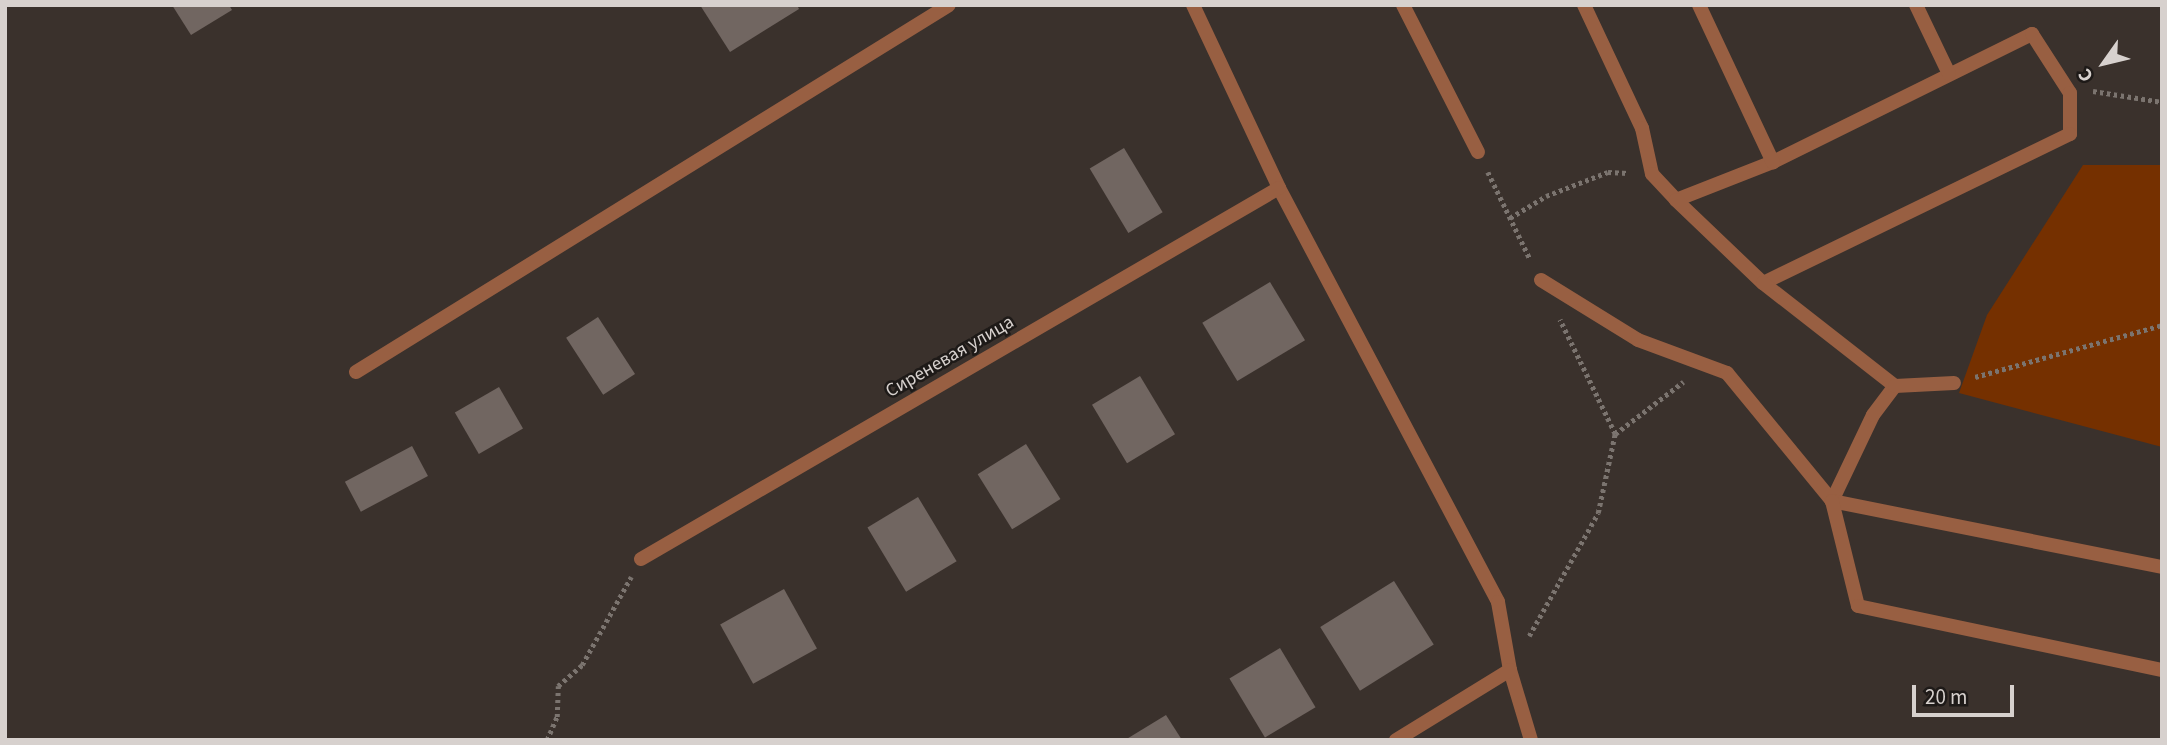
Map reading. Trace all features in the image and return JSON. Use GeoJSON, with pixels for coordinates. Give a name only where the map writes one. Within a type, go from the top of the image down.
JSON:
{"type":"FeatureCollection","features":[{"type":"Feature","properties":{"kind":"street"},"geometry":{"type":"LineString","coordinates":[[356,372],[949,5]]}},
{"type":"Feature","properties":{"kind":"street"},"geometry":{"type":"LineString","coordinates":[[1193,5],[1279,188],[1498,602],[1510,670],[1531,740]]}},
{"type":"Feature","properties":{"kind":"street"},"geometry":{"type":"LineString","coordinates":[[1403,5],[1478,152]]}},
{"type":"Feature","properties":{"kind":"street"},"geometry":{"type":"LineString","coordinates":[[1584,5],[1642,128],[1652,174],[1676,200],[1763,283],[1895,386],[1954,383]]}},
{"type":"Feature","properties":{"kind":"street"},"geometry":{"type":"LineString","coordinates":[[1699,5],[1773,162]]}},
{"type":"Feature","properties":{"kind":"street"},"geometry":{"type":"LineString","coordinates":[[1916,5],[1949,74]]}},
{"type":"Feature","properties":{"kind":"street"},"geometry":{"type":"LineString","coordinates":[[1676,200],[1773,162],[2032,34],[2070,93],[2070,134],[1763,283]]}},
{"type":"Feature","properties":{"kind":"street","name":"Сиреневая улица"},"geometry":{"type":"LineString","coordinates":[[641,559],[1279,188]]}},
{"type":"Feature","properties":{"kind":"street"},"geometry":{"type":"LineString","coordinates":[[1541,280],[1638,340],[1727,373],[1832,501],[1858,606],[2162,670]]}},
{"type":"Feature","properties":{"kind":"street"},"geometry":{"type":"LineString","coordinates":[[1832,501],[1873,415],[1895,386]]}},
{"type":"Feature","properties":{"kind":"street"},"geometry":{"type":"LineString","coordinates":[[1832,501],[2162,566]]}},
{"type":"Feature","properties":{"kind":"street"},"geometry":{"type":"LineString","coordinates":[[1396,740],[1510,670]]}},
{"type":"Feature","properties":{"kind":"path"},"geometry":{"type":"LineString","coordinates":[[1478,152],[1615,434],[1598,513],[1510,670]]}},
{"type":"Feature","properties":{"kind":"path"},"geometry":{"type":"LineString","coordinates":[[1510,218],[1546,196],[1608,172],[1652,174]]}},
{"type":"Feature","properties":{"kind":"path"},"geometry":{"type":"LineString","coordinates":[[1954,383],[2162,325]]}},
{"type":"Feature","properties":{"kind":"path"},"geometry":{"type":"LineString","coordinates":[[1615,434],[1684,381],[1727,373]]}},
{"type":"Feature","properties":{"kind":"path"},"geometry":{"type":"LineString","coordinates":[[547,740],[557,718],[558,686],[582,665],[641,559]]}},
{"type":"Feature","properties":{"kind":"shaded area"},"geometry":{"type":"Polygon","coordinates":[[[2083,165],[2162,165],[2162,447],[1959,393],[1987,315],[2083,165]]]}},
{"type":"Feature","properties":{"kind":"building"},"geometry":{"type":"Polygon","coordinates":[[[172,5],[229,5],[232,10],[191,35],[172,5]]]}},
{"type":"Feature","properties":{"kind":"building"},"geometry":{"type":"Polygon","coordinates":[[[700,5],[797,5],[799,9],[730,52],[700,5]]]}},
{"type":"Feature","properties":{"kind":"building"},"geometry":{"type":"Polygon","coordinates":[[[1124,148],[1163,212],[1128,233],[1090,169],[1124,148]]]}},
{"type":"Feature","properties":{"kind":"building"},"geometry":{"type":"Polygon","coordinates":[[[1270,282],[1305,340],[1237,381],[1202,323],[1270,282]]]}},
{"type":"Feature","properties":{"kind":"building"},"geometry":{"type":"Polygon","coordinates":[[[598,317],[635,374],[603,395],[566,338],[598,317]]]}},
{"type":"Feature","properties":{"kind":"building"},"geometry":{"type":"Polygon","coordinates":[[[1140,376],[1175,434],[1127,463],[1092,405],[1140,376]]]}},
{"type":"Feature","properties":{"kind":"building"},"geometry":{"type":"Polygon","coordinates":[[[499,387],[523,429],[479,454],[455,412],[499,387]]]}},
{"type":"Feature","properties":{"kind":"building"},"geometry":{"type":"Polygon","coordinates":[[[1026,444],[1060,499],[1012,529],[978,474],[1026,444]]]}},
{"type":"Feature","properties":{"kind":"building"},"geometry":{"type":"Polygon","coordinates":[[[412,446],[428,476],[361,512],[345,482],[412,446]]]}},
{"type":"Feature","properties":{"kind":"building"},"geometry":{"type":"Polygon","coordinates":[[[918,497],[957,561],[906,592],[867,527],[918,497]]]}},
{"type":"Feature","properties":{"kind":"building"},"geometry":{"type":"Polygon","coordinates":[[[1394,581],[1434,645],[1360,691],[1320,627],[1394,581]]]}},
{"type":"Feature","properties":{"kind":"building"},"geometry":{"type":"Polygon","coordinates":[[[784,589],[817,648],[753,684],[720,624],[784,589]]]}},
{"type":"Feature","properties":{"kind":"building"},"geometry":{"type":"Polygon","coordinates":[[[1280,648],[1316,707],[1265,738],[1229,678],[1280,648]]]}},
{"type":"Feature","properties":{"kind":"building"},"geometry":{"type":"Polygon","coordinates":[[[1166,715],[1182,740],[1125,740],[1166,715]]]}}]}
